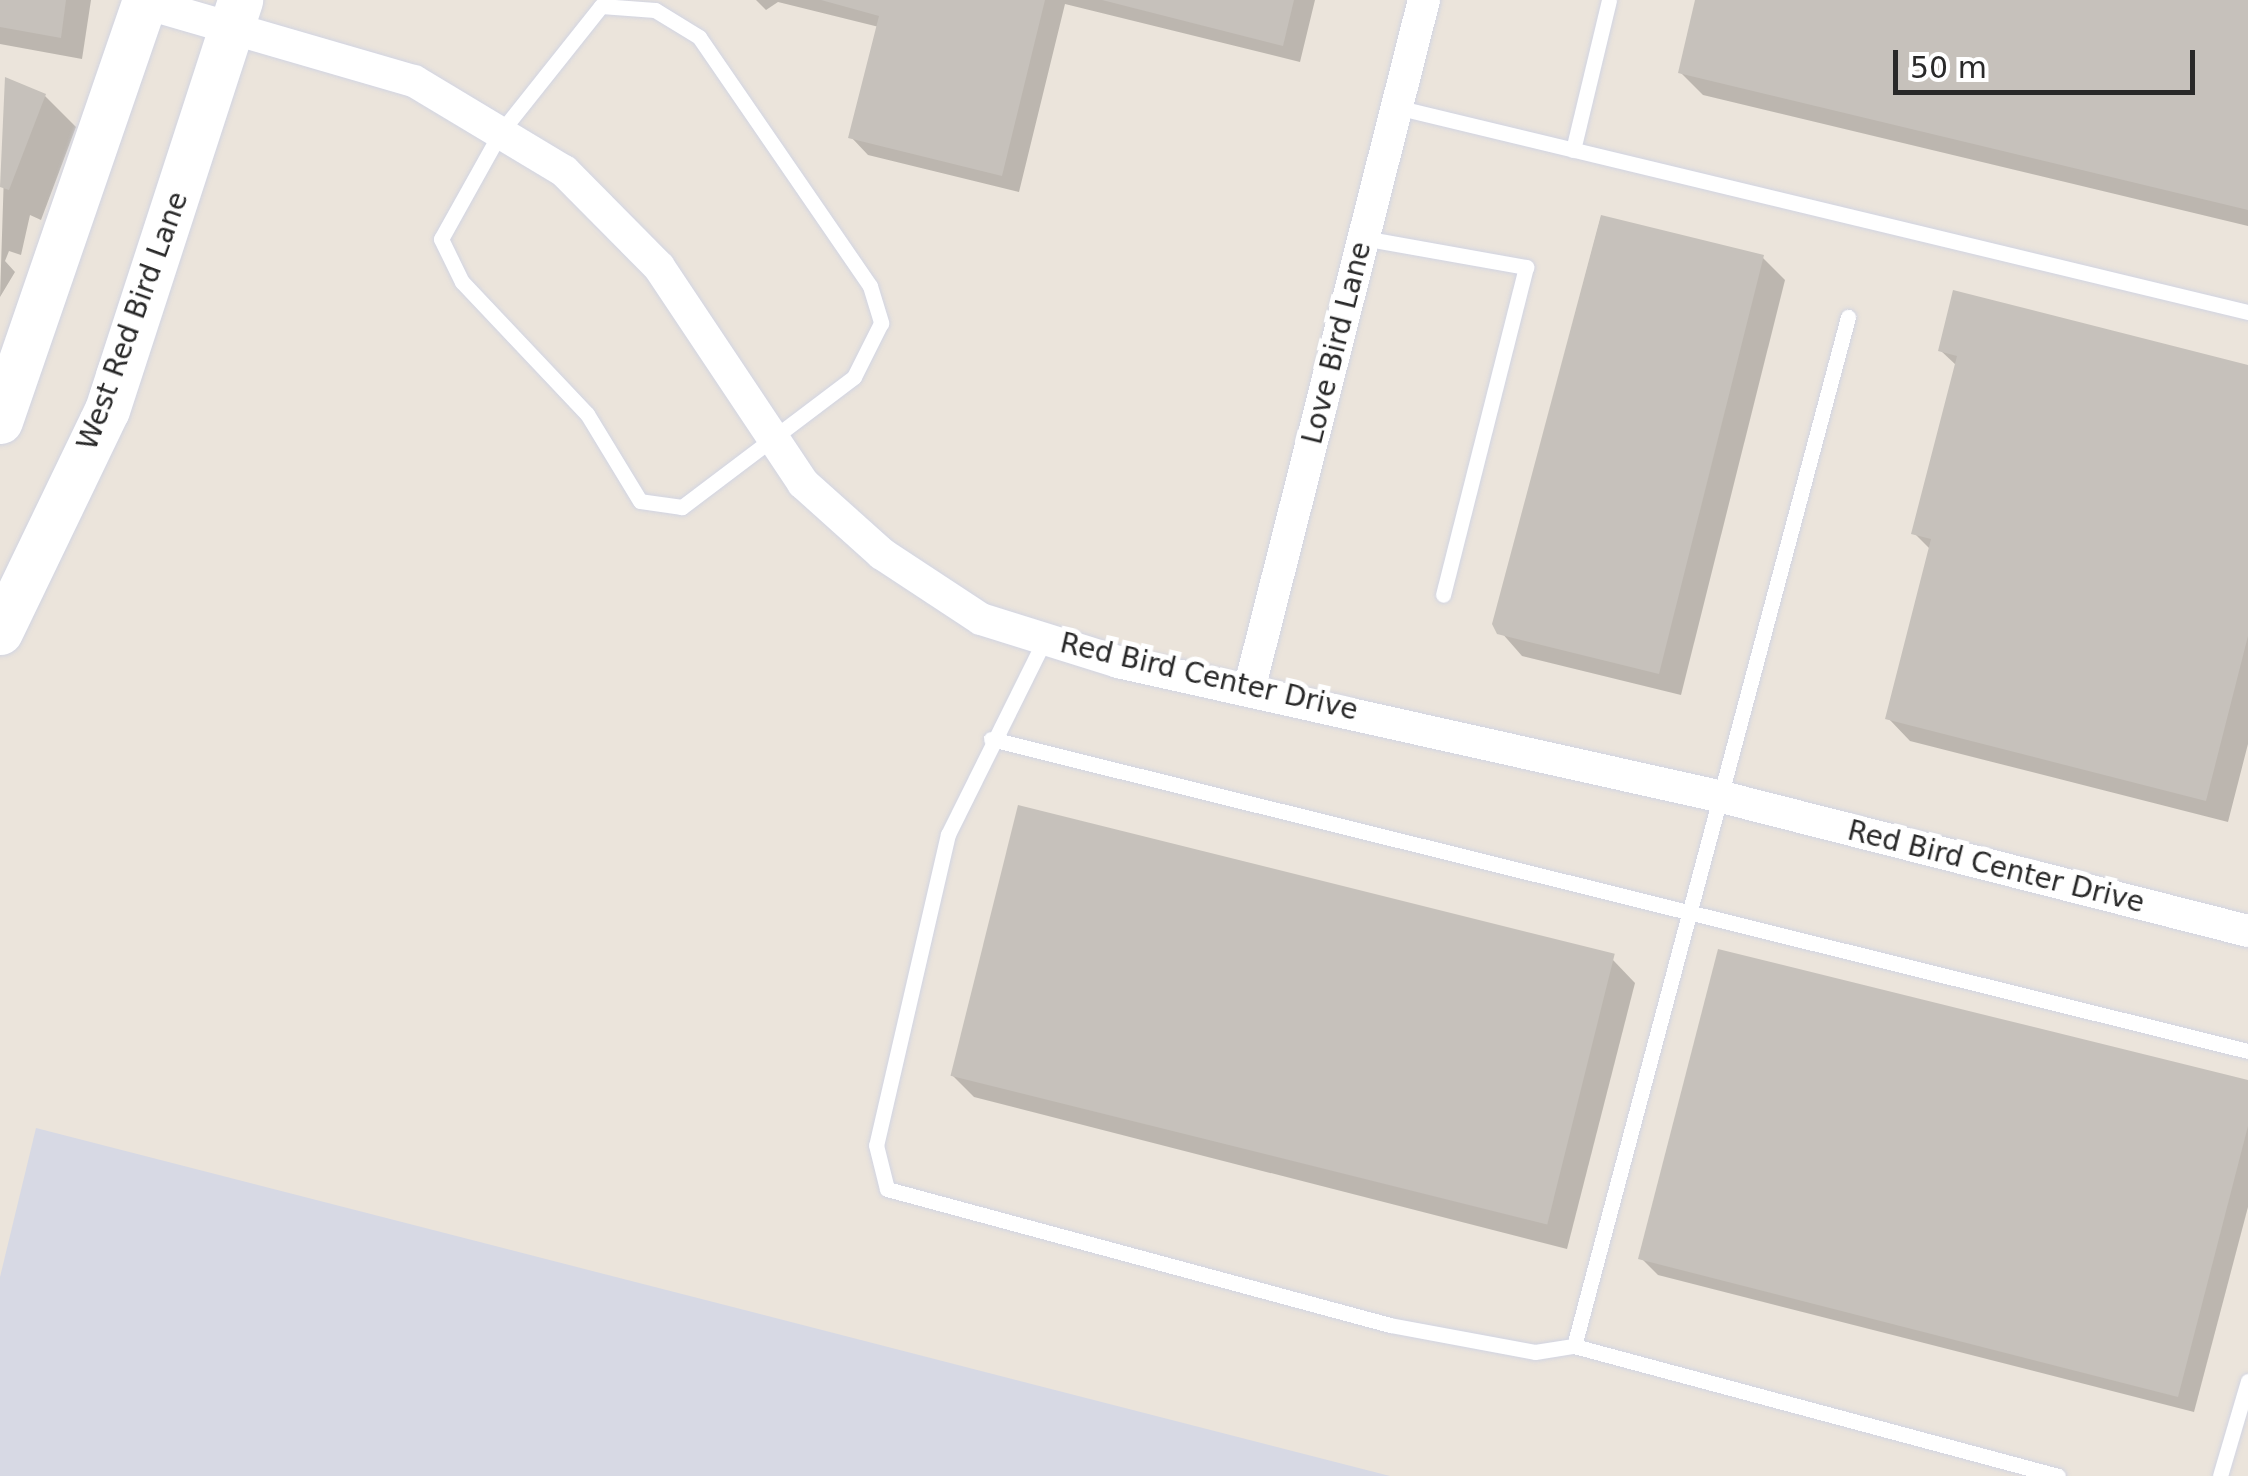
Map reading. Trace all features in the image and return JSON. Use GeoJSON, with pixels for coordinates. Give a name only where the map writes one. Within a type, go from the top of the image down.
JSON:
{"type":"FeatureCollection","features":[{"type":"Feature","properties":{"kind":"main road"},"geometry":{"type":"LineString","coordinates":[[0,421],[145,1]]}},
{"type":"Feature","properties":{"kind":"main road","name":"West Red Bird Lane"},"geometry":{"type":"LineString","coordinates":[[0,632],[107,410],[237,14]]}},
{"type":"Feature","properties":{"kind":"street","name":"Love Bird Lane"},"geometry":{"type":"LineString","coordinates":[[1250,686],[1424,0]]}},
{"type":"Feature","properties":{"kind":"street","name":"Red Bird Center Drive"},"geometry":{"type":"LineString","coordinates":[[145,1],[237,14],[414,81],[564,171],[658,267],[802,483],[882,554],[981,619],[1045,640],[1718,796],[2248,931]]}},
{"type":"Feature","properties":{"kind":"lane"},"geometry":{"type":"LineString","coordinates":[[1573,150],[1609,0]]}},
{"type":"Feature","properties":{"kind":"lane"},"geometry":{"type":"LineString","coordinates":[[600,3],[656,10],[699,37],[870,286],[881,323],[854,377],[776,445],[682,508],[640,502],[587,414],[462,282],[442,239],[500,132],[600,3]]}},
{"type":"Feature","properties":{"kind":"lane"},"geometry":{"type":"LineString","coordinates":[[1396,108],[2248,312]]}},
{"type":"Feature","properties":{"kind":"lane"},"geometry":{"type":"LineString","coordinates":[[1363,238],[1526,267],[1443,595]]}},
{"type":"Feature","properties":{"kind":"lane"},"geometry":{"type":"LineString","coordinates":[[1574,1346],[1848,317]]}},
{"type":"Feature","properties":{"kind":"lane"},"geometry":{"type":"LineString","coordinates":[[1045,640],[991,740],[948,834],[894,1052],[876,1145],[887,1189],[1390,1325],[1535,1352],[1574,1346],[2058,1476]]}},
{"type":"Feature","properties":{"kind":"lane"},"geometry":{"type":"LineString","coordinates":[[991,740],[2248,1051]]}},
{"type":"Feature","properties":{"kind":"lane"},"geometry":{"type":"LineString","coordinates":[[2220,1476],[2248,1380]]}},
{"type":"Feature","properties":{"kind":"shaded area"},"geometry":{"type":"Polygon","coordinates":[[[36,1128],[1390,1476],[0,1476],[0,1277],[36,1128]]]}},
{"type":"Feature","properties":{"kind":"building"},"geometry":{"type":"Polygon","coordinates":[[[0,0],[66,0],[61,38],[0,27],[0,0]]]}},
{"type":"Feature","properties":{"kind":"building"},"geometry":{"type":"Polygon","coordinates":[[[821,0],[1045,0],[1002,176],[848,138],[879,16],[821,0]]]}},
{"type":"Feature","properties":{"kind":"building"},"geometry":{"type":"Polygon","coordinates":[[[1102,0],[1294,0],[1283,46],[1102,0]]]}},
{"type":"Feature","properties":{"kind":"building"},"geometry":{"type":"Polygon","coordinates":[[[1695,0],[2248,0],[2248,210],[1678,73],[1695,0]]]}},
{"type":"Feature","properties":{"kind":"building"},"geometry":{"type":"Polygon","coordinates":[[[5,77],[46,94],[9,190],[0,187],[5,77]]]}},
{"type":"Feature","properties":{"kind":"building"},"geometry":{"type":"Polygon","coordinates":[[[1601,215],[1764,255],[1659,674],[1497,634],[1492,624],[1601,215]]]}},
{"type":"Feature","properties":{"kind":"building"},"geometry":{"type":"Polygon","coordinates":[[[1953,290],[2248,365],[2248,636],[2206,801],[1885,719],[1931,539],[1911,534],[1957,356],[1938,351],[1953,290]]]}},
{"type":"Feature","properties":{"kind":"building"},"geometry":{"type":"Polygon","coordinates":[[[1018,805],[1615,954],[1547,1224],[951,1076],[1018,805]]]}},
{"type":"Feature","properties":{"kind":"building"},"geometry":{"type":"Polygon","coordinates":[[[1718,949],[2248,1080],[2248,1126],[2178,1397],[1638,1259],[1718,949]]]}}]}
